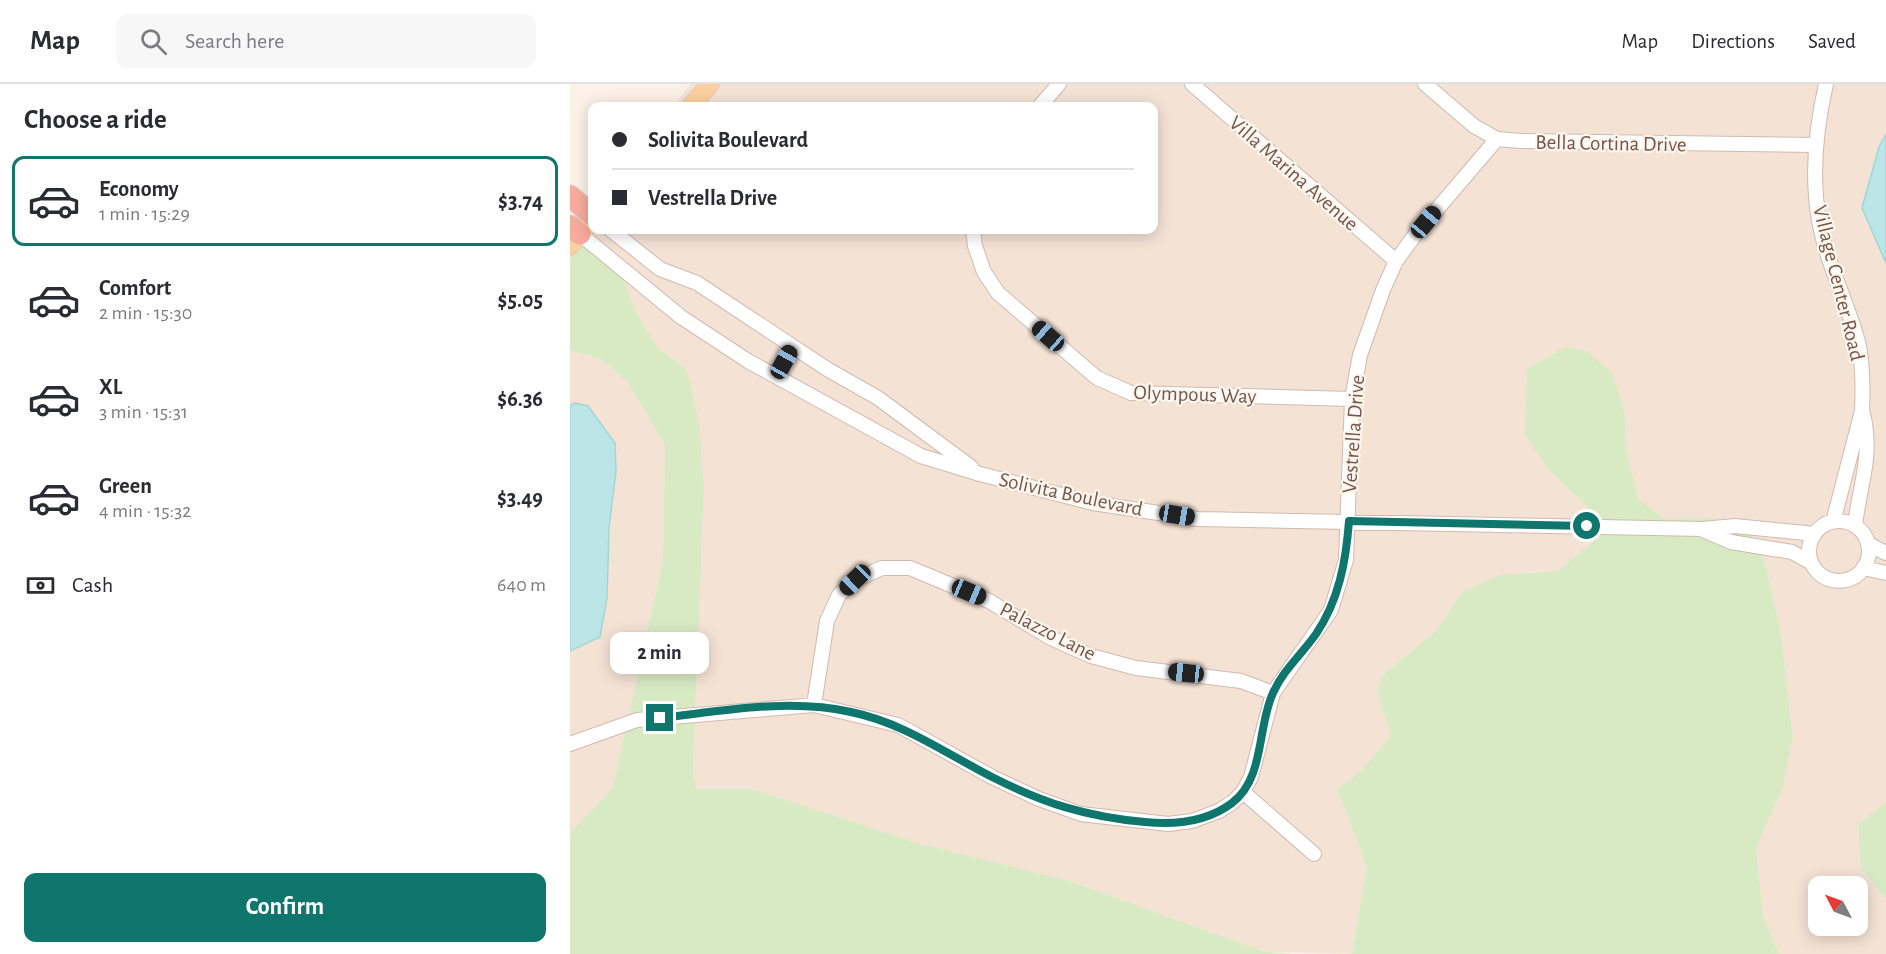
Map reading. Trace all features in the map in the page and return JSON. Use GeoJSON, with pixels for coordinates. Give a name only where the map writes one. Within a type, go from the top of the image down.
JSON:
{"type":"FeatureCollection","features":[{"type":"Feature","properties":{"kind":"highway"},"geometry":{"type":"LineString","coordinates":[[570,196],[588,212]]}},
{"type":"Feature","properties":{"kind":"main road"},"geometry":{"type":"LineString","coordinates":[[694,102],[710,84]]}},
{"type":"Feature","properties":{"kind":"street"},"geometry":{"type":"LineString","coordinates":[[1043,102],[1059,84]]}},
{"type":"Feature","properties":{"kind":"street","name":"Villa Marina Avenue"},"geometry":{"type":"LineString","coordinates":[[1192,84],[1396,261]]}},
{"type":"Feature","properties":{"kind":"street","name":"Bella Cortina Drive"},"geometry":{"type":"LineString","coordinates":[[1425,84],[1474,126],[1497,139],[1816,145]]}},
{"type":"Feature","properties":{"kind":"street","name":"Village Center Road"},"geometry":{"type":"LineString","coordinates":[[1826,84],[1818,120],[1816,145],[1815,172],[1819,220],[1858,345],[1862,411],[1868,439],[1868,457],[1855,526]]}},
{"type":"Feature","properties":{"kind":"street","name":"Vestrella Drive"},"geometry":{"type":"LineString","coordinates":[[570,744],[637,720],[814,705],[854,712],[898,725],[992,777],[1039,799],[1081,814],[1176,823],[1219,811],[1243,792],[1257,759],[1273,693],[1331,610],[1346,560],[1352,399],[1360,355],[1396,261],[1497,139]]}},
{"type":"Feature","properties":{"kind":"street","name":"Solivita Boulevard"},"geometry":{"type":"LineString","coordinates":[[578,231],[681,317],[776,376],[921,456],[980,474],[1093,503],[1198,519],[1702,530],[1735,526],[1815,534]]}},
{"type":"Feature","properties":{"kind":"street","name":"Solivita Boulevard"},"geometry":{"type":"LineString","coordinates":[[616,234],[660,269],[697,283],[792,347],[878,398],[980,474]]}},
{"type":"Feature","properties":{"kind":"street","name":"Olympous Way"},"geometry":{"type":"LineString","coordinates":[[974,234],[984,272],[998,293],[1098,378],[1115,388],[1131,393],[1352,399]]}},
{"type":"Feature","properties":{"kind":"street"},"geometry":{"type":"LineString","coordinates":[[776,376],[792,347]]}},
{"type":"Feature","properties":{"kind":"street","name":"Village Center Road"},"geometry":{"type":"LineString","coordinates":[[1833,522],[1862,411]]}},
{"type":"Feature","properties":{"kind":"street"},"geometry":{"type":"LineString","coordinates":[[1868,544],[1863,568],[1853,578],[1835,582],[1823,578],[1810,562],[1808,547],[1815,534],[1824,525],[1833,522],[1850,522],[1868,544],[1886,553]]}},
{"type":"Feature","properties":{"kind":"street","name":"Solivita Boulevard"},"geometry":{"type":"LineString","coordinates":[[1702,530],[1731,542],[1792,552],[1810,562]]}},
{"type":"Feature","properties":{"kind":"street","name":"Palazzo Lane"},"geometry":{"type":"LineString","coordinates":[[814,705],[827,621],[839,595],[855,580],[882,568],[910,567],[989,601],[1049,637],[1091,656],[1136,668],[1241,681],[1273,693]]}},
{"type":"Feature","properties":{"kind":"street"},"geometry":{"type":"LineString","coordinates":[[1863,568],[1886,573]]}},
{"type":"Feature","properties":{"kind":"street"},"geometry":{"type":"LineString","coordinates":[[1243,792],[1314,854]]}},
{"type":"Feature","properties":{"kind":"shaded area"},"geometry":{"type":"Polygon","coordinates":[[[690,84],[701,84],[685,102],[677,102],[690,84]]]}},
{"type":"Feature","properties":{"kind":"shaded area"},"geometry":{"type":"Polygon","coordinates":[[[719,84],[1886,84],[1886,134],[1879,147],[1862,208],[1886,263],[1886,802],[1858,825],[1861,869],[1867,876],[1808,876],[1808,936],[1868,936],[1868,877],[1886,899],[1886,954],[1779,954],[1763,916],[1756,848],[1782,790],[1793,738],[1781,635],[1767,571],[1712,518],[1665,519],[1638,499],[1626,449],[1625,415],[1587,351],[1565,347],[1527,369],[1549,470],[1587,506],[1593,542],[1558,571],[1529,572],[1462,592],[1437,630],[1385,673],[1377,691],[1391,736],[1358,774],[1337,788],[1367,867],[1352,954],[1265,952],[1070,881],[921,844],[753,789],[696,789],[693,772],[704,487],[687,370],[656,346],[635,310],[621,270],[586,238],[590,234],[1158,234],[1158,102],[703,102],[719,84]]]}},
{"type":"Feature","properties":{"kind":"shaded area"},"geometry":{"type":"Polygon","coordinates":[[[570,350],[601,359],[627,381],[665,445],[663,561],[613,789],[570,833],[570,651],[600,637],[616,471],[615,443],[588,406],[574,403],[570,406],[570,350]]]}},
{"type":"Feature","properties":{"kind":"green space"},"geometry":{"type":"Polygon","coordinates":[[[586,238],[621,270],[635,310],[656,346],[687,370],[699,424],[704,487],[693,772],[696,789],[753,789],[921,844],[1070,881],[1265,952],[1293,954],[570,954],[570,833],[613,788],[663,561],[665,445],[627,381],[601,359],[570,350],[570,257],[586,238]]]}},
{"type":"Feature","properties":{"kind":"green space"},"geometry":{"type":"Polygon","coordinates":[[[1565,347],[1587,351],[1612,373],[1625,415],[1626,449],[1638,499],[1665,519],[1712,518],[1750,530],[1767,571],[1781,635],[1793,738],[1782,790],[1756,848],[1763,916],[1779,954],[1352,954],[1367,867],[1337,788],[1358,774],[1391,736],[1377,691],[1385,673],[1437,630],[1462,592],[1500,575],[1558,571],[1593,542],[1587,506],[1549,470],[1525,435],[1527,369],[1565,347]]]}},
{"type":"Feature","properties":{"kind":"green space"},"geometry":{"type":"Polygon","coordinates":[[[1886,802],[1886,899],[1861,869],[1858,825],[1886,802]]]}},
{"type":"Feature","properties":{"kind":"water"},"geometry":{"type":"Polygon","coordinates":[[[1886,134],[1886,263],[1862,208],[1879,147],[1886,134]]]}},
{"type":"Feature","properties":{"kind":"water"},"geometry":{"type":"Polygon","coordinates":[[[574,403],[588,406],[615,443],[616,471],[609,529],[607,598],[600,637],[570,651],[570,406],[574,403]]]}},
{"type":"Feature","properties":{"kind":"route"},"geometry":{"type":"LineString","coordinates":[[660,718],[814,705],[854,712],[898,725],[992,777],[1039,799],[1081,814],[1168,824],[1192,820],[1219,811],[1233,802],[1243,792],[1251,777],[1273,693],[1292,663],[1316,635],[1331,610],[1346,560],[1349,521],[1587,526]]}}]}
